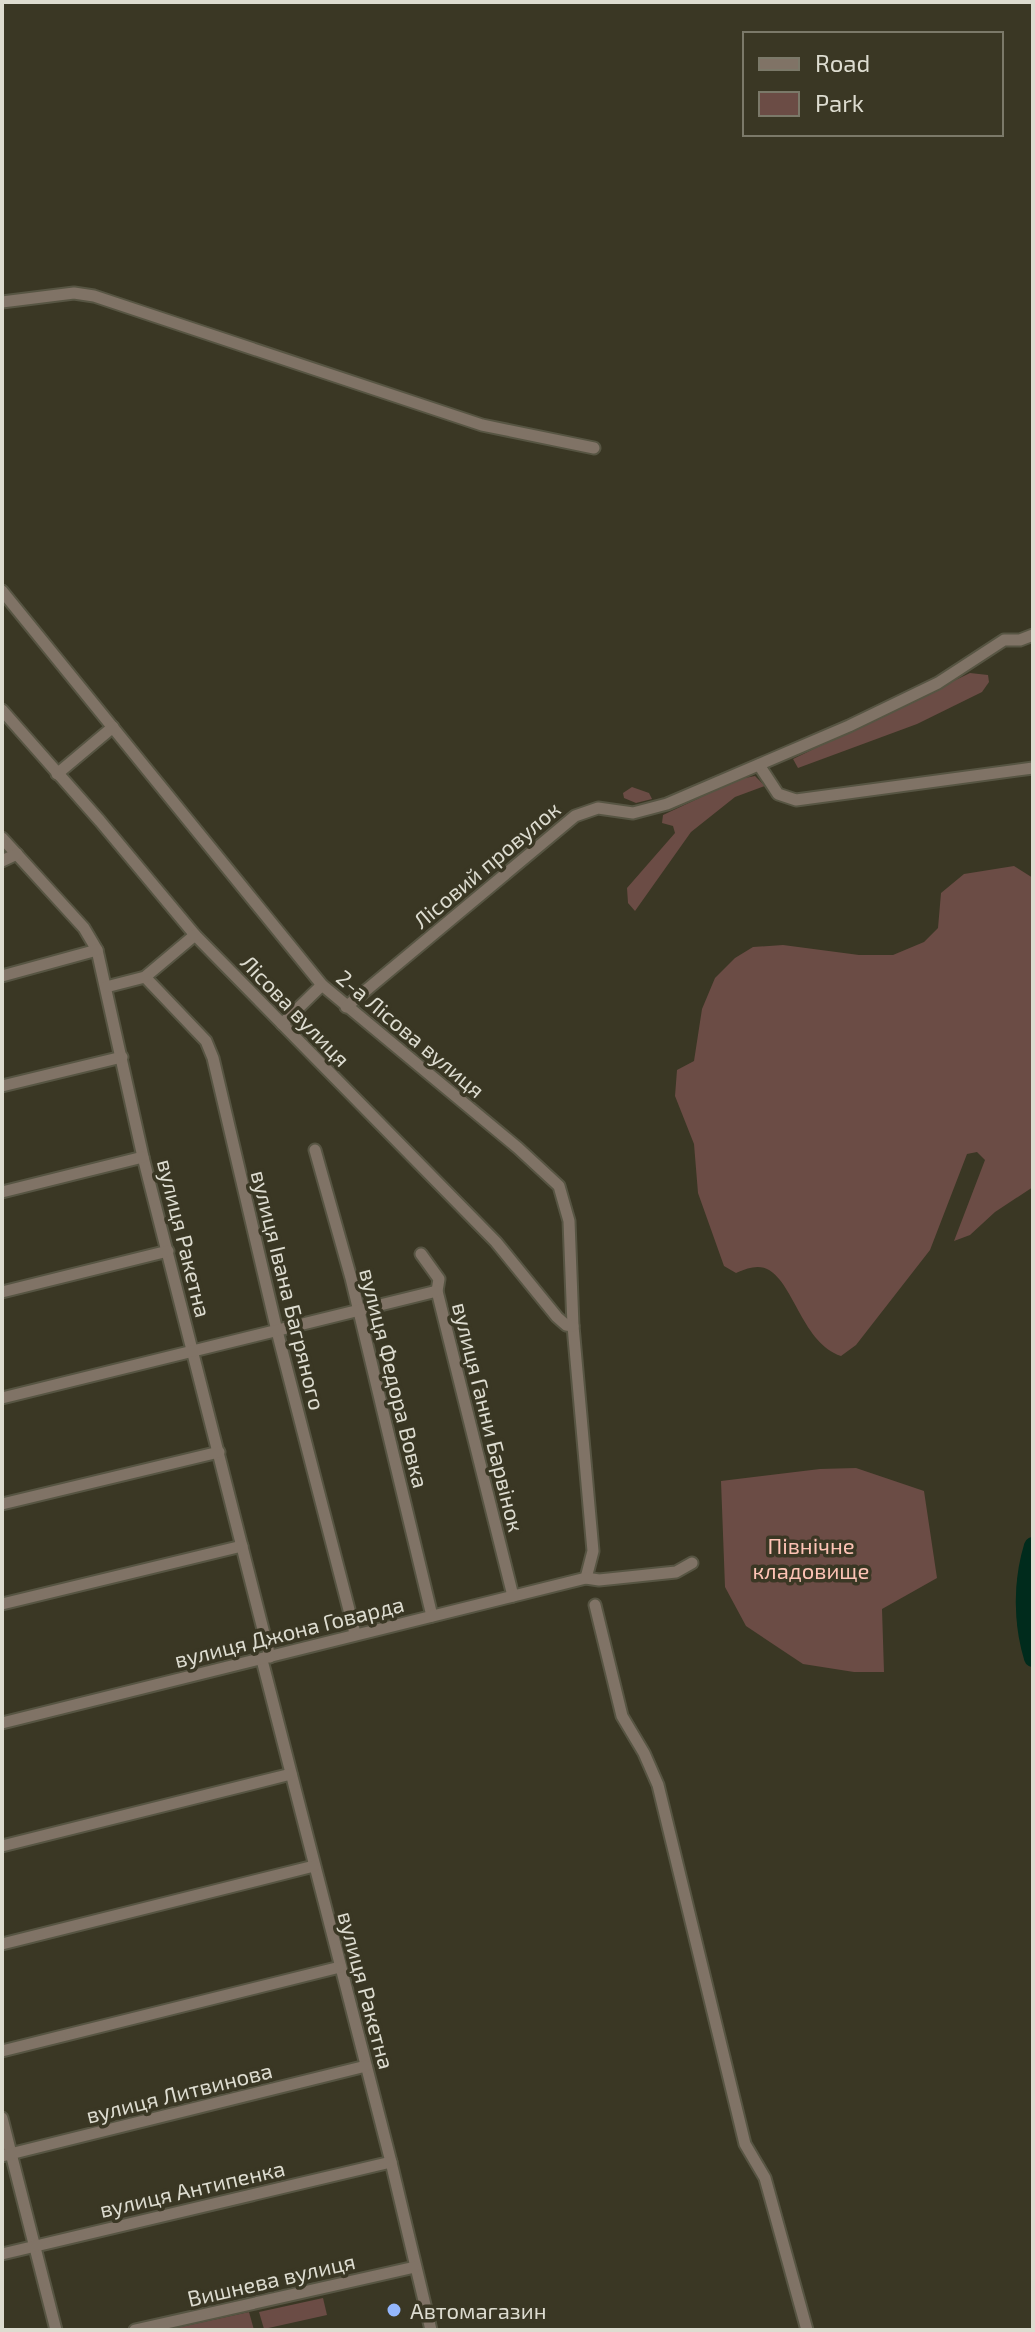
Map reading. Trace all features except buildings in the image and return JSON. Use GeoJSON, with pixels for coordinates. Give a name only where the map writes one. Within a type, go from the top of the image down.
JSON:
{"type":"FeatureCollection","features":[{"type":"Feature","properties":{"kind":"street"},"geometry":{"type":"LineString","coordinates":[[2,302],[74,293],[94,296],[482,425],[594,448]]}},
{"type":"Feature","properties":{"kind":"street","name":"2-а Лісова вулиця"},"geometry":{"type":"LineString","coordinates":[[2,591],[322,985],[518,1148],[559,1186],[569,1221],[573,1326],[593,1551],[586,1578]]}},
{"type":"Feature","properties":{"kind":"street","name":"Лісовий провулок"},"geometry":{"type":"LineString","coordinates":[[346,1007],[575,816],[598,808],[622,813],[652,809],[759,765],[938,683],[1004,640],[1020,640],[1033,635]]}},
{"type":"Feature","properties":{"kind":"street","name":"Лісова вулиця"},"geometry":{"type":"LineString","coordinates":[[2,710],[195,935],[496,1242],[557,1317],[566,1325],[573,1326]]}},
{"type":"Feature","properties":{"kind":"street"},"geometry":{"type":"LineString","coordinates":[[57,774],[113,727]]}},
{"type":"Feature","properties":{"kind":"street"},"geometry":{"type":"LineString","coordinates":[[759,765],[778,794],[796,800],[1033,768]]}},
{"type":"Feature","properties":{"kind":"street","name":"вулиця Ракетна"},"geometry":{"type":"LineString","coordinates":[[2,838],[84,928],[97,950],[143,1157],[242,1546],[291,1774],[431,2330]]}},
{"type":"Feature","properties":{"kind":"street"},"geometry":{"type":"LineString","coordinates":[[2,861],[17,854]]}},
{"type":"Feature","properties":{"kind":"street"},"geometry":{"type":"LineString","coordinates":[[106,987],[145,977],[195,935]]}},
{"type":"Feature","properties":{"kind":"street"},"geometry":{"type":"LineString","coordinates":[[2,976],[97,950]]}},
{"type":"Feature","properties":{"kind":"street","name":"вулиця Івана Багряного"},"geometry":{"type":"LineString","coordinates":[[145,977],[210,1048],[277,1331],[355,1633]]}},
{"type":"Feature","properties":{"kind":"street"},"geometry":{"type":"LineString","coordinates":[[282,1024],[322,985]]}},
{"type":"Feature","properties":{"kind":"street"},"geometry":{"type":"LineString","coordinates":[[2,1086],[122,1057]]}},
{"type":"Feature","properties":{"kind":"street","name":"вулиця Федора Вовка"},"geometry":{"type":"LineString","coordinates":[[315,1150],[358,1310],[432,1616]]}},
{"type":"Feature","properties":{"kind":"street"},"geometry":{"type":"LineString","coordinates":[[2,1192],[143,1157]]}},
{"type":"Feature","properties":{"kind":"street"},"geometry":{"type":"LineString","coordinates":[[2,1292],[168,1251]]}},
{"type":"Feature","properties":{"kind":"street","name":"вулиця Ганни Барвінок"},"geometry":{"type":"LineString","coordinates":[[421,1254],[438,1276],[437,1291],[513,1596]]}},
{"type":"Feature","properties":{"kind":"street"},"geometry":{"type":"LineString","coordinates":[[2,1398],[437,1291]]}},
{"type":"Feature","properties":{"kind":"street"},"geometry":{"type":"LineString","coordinates":[[2,1504],[219,1452]]}},
{"type":"Feature","properties":{"kind":"street"},"geometry":{"type":"LineString","coordinates":[[2,1604],[242,1546]]}},
{"type":"Feature","properties":{"kind":"street","name":"вулиця Джона Говарда"},"geometry":{"type":"LineString","coordinates":[[2,1723],[586,1578],[599,1580],[676,1572],[692,1563]]}},
{"type":"Feature","properties":{"kind":"street"},"geometry":{"type":"LineString","coordinates":[[595,1605],[622,1716],[658,1785],[745,2144],[765,2178],[807,2330]]}},
{"type":"Feature","properties":{"kind":"street"},"geometry":{"type":"LineString","coordinates":[[2,1846],[291,1774]]}},
{"type":"Feature","properties":{"kind":"street"},"geometry":{"type":"LineString","coordinates":[[2,1944],[314,1866]]}},
{"type":"Feature","properties":{"kind":"street"},"geometry":{"type":"LineString","coordinates":[[2,2051],[340,1967]]}},
{"type":"Feature","properties":{"kind":"street","name":"вулиця Литвинова"},"geometry":{"type":"LineString","coordinates":[[6,2155],[366,2066]]}},
{"type":"Feature","properties":{"kind":"street"},"geometry":{"type":"LineString","coordinates":[[2,2118],[6,2155],[56,2330]]}},
{"type":"Feature","properties":{"kind":"street","name":"вулиця Антипенка"},"geometry":{"type":"LineString","coordinates":[[2,2254],[391,2162]]}},
{"type":"Feature","properties":{"kind":"street","name":"Вишнева вулиця"},"geometry":{"type":"LineString","coordinates":[[135,2330],[415,2267]]}},
{"type":"Feature","properties":{"kind":"green space"},"geometry":{"type":"Polygon","coordinates":[[[970,673],[988,675],[989,682],[982,692],[917,724],[798,768],[793,759],[970,673]]]}},
{"type":"Feature","properties":{"kind":"green space"},"geometry":{"type":"Polygon","coordinates":[[[755,776],[765,786],[735,797],[691,832],[635,911],[628,903],[627,888],[675,833],[673,826],[662,823],[663,815],[740,779],[755,776]]]}},
{"type":"Feature","properties":{"kind":"green space"},"geometry":{"type":"Polygon","coordinates":[[[632,787],[649,793],[652,799],[636,803],[624,798],[623,793],[632,787]]]}},
{"type":"Feature","properties":{"kind":"green space"},"geometry":{"type":"Polygon","coordinates":[[[1014,866],[1033,878],[1033,1187],[995,1212],[970,1235],[954,1241],[985,1160],[977,1152],[967,1154],[930,1250],[856,1345],[841,1356],[817,1339],[784,1286],[767,1269],[751,1268],[736,1273],[724,1266],[698,1193],[694,1144],[675,1096],[677,1070],[694,1061],[702,1009],[715,978],[735,958],[753,947],[783,945],[859,955],[893,955],[924,942],[938,928],[941,893],[964,874],[1014,866]]]}},
{"type":"Feature","properties":{"kind":"green space","name":"Північне кладовище"},"geometry":{"type":"Polygon","coordinates":[[[856,1468],[924,1491],[937,1578],[882,1609],[884,1672],[854,1672],[803,1664],[746,1626],[725,1587],[721,1481],[820,1469],[856,1468]]]}},
{"type":"Feature","properties":{"kind":"green space"},"geometry":{"type":"Polygon","coordinates":[[[323,2298],[327,2315],[264,2329],[259,2312],[323,2298]]]}},
{"type":"Feature","properties":{"kind":"green space"},"geometry":{"type":"Polygon","coordinates":[[[249,2312],[254,2330],[167,2330],[249,2312]]]}},
{"type":"Feature","properties":{"kind":"waterway"},"geometry":{"type":"LineString","coordinates":[[1033,1546],[1025,1602],[1033,1658]]}},
{"type":"Feature","properties":{"kind":"place","name":"Автомагазин"},"geometry":{"type":"Point","coordinates":[394,2310]}}]}
